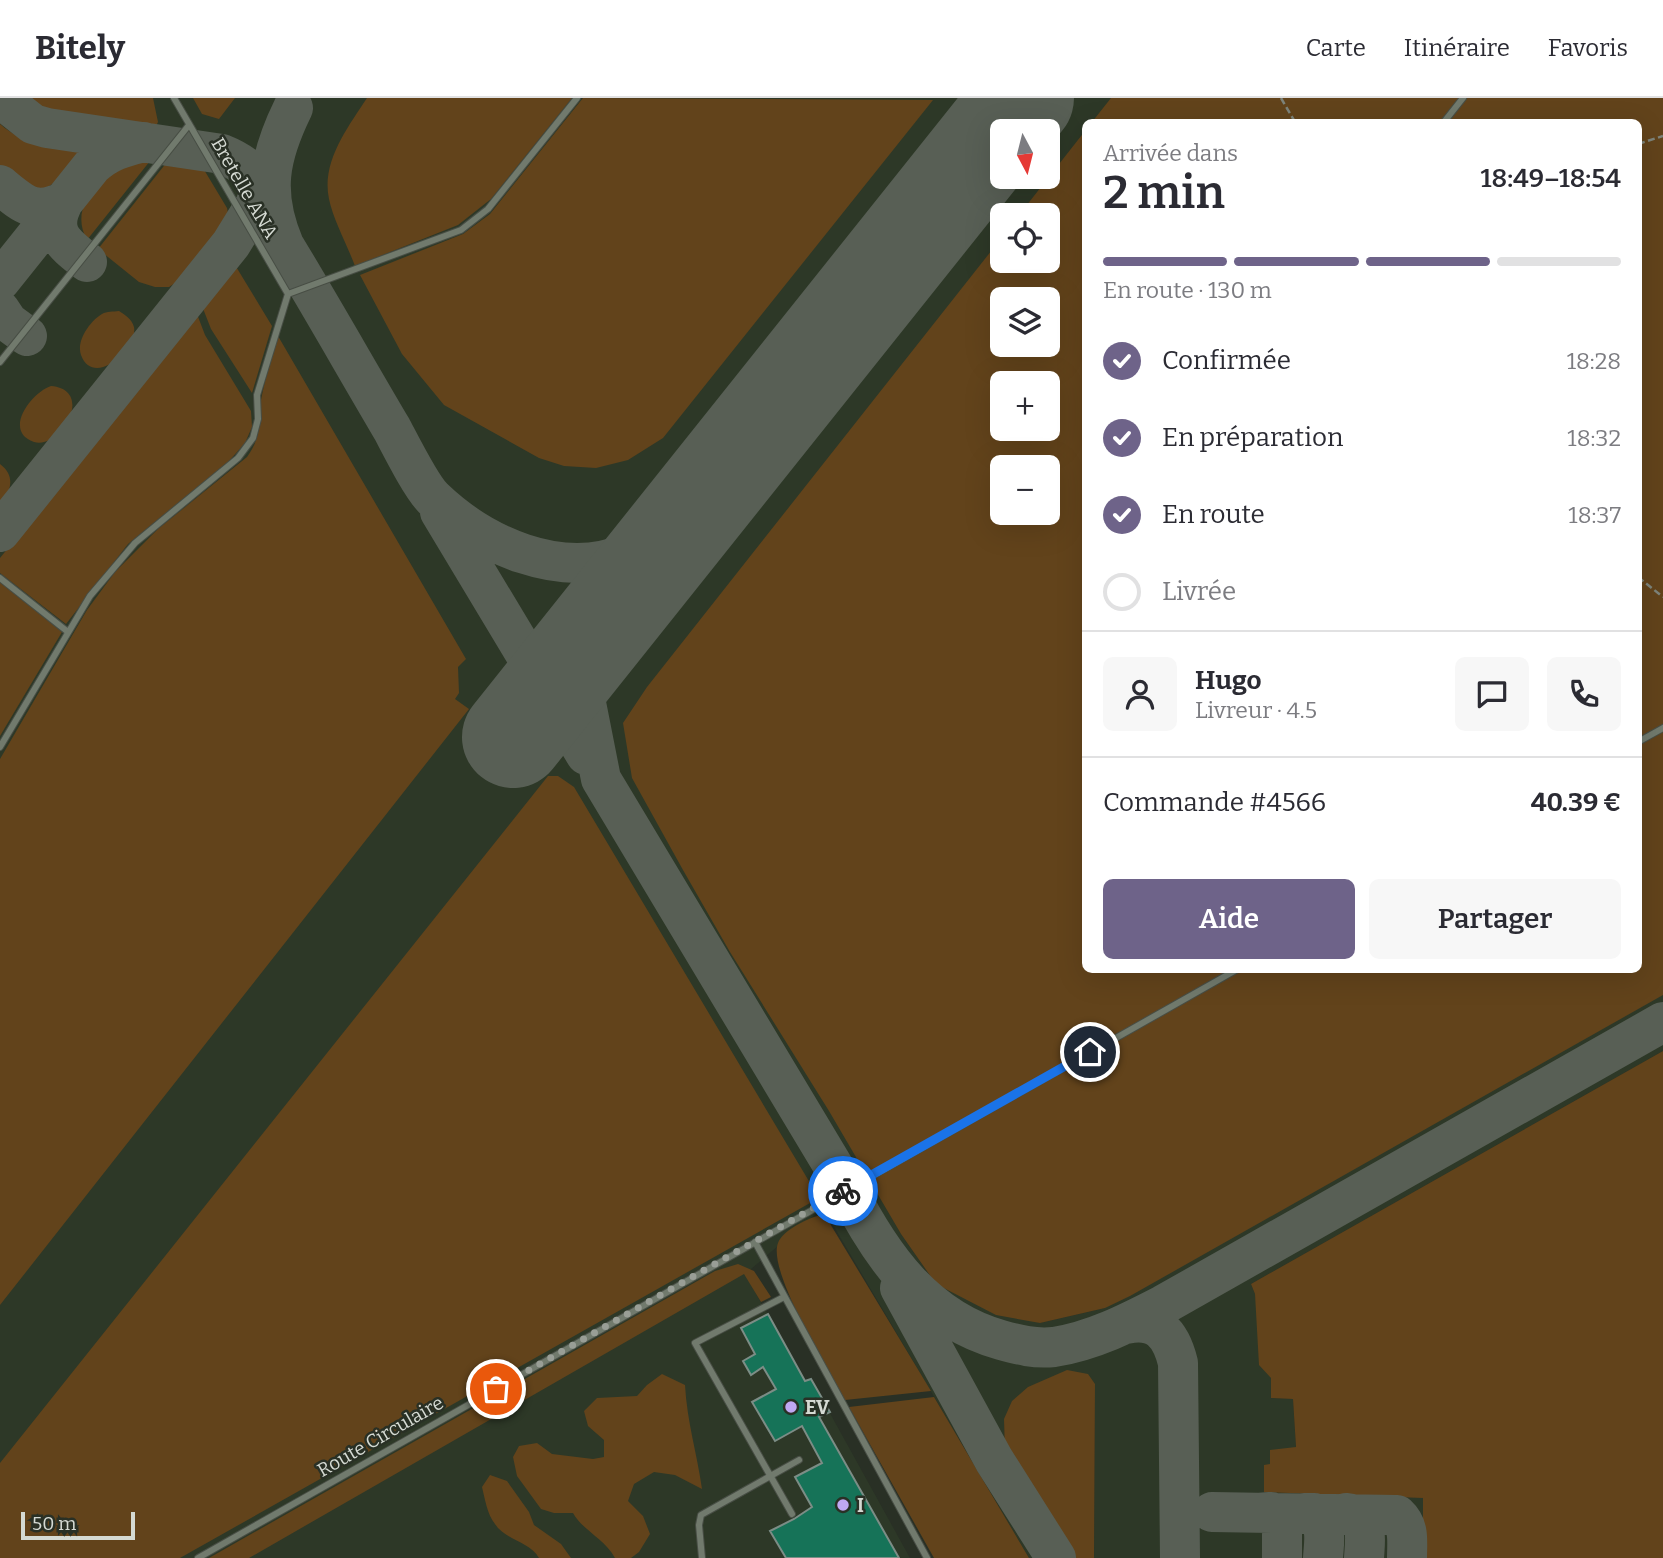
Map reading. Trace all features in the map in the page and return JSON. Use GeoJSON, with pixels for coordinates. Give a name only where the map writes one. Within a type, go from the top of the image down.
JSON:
{"type":"FeatureCollection","features":[{"type":"Feature","properties":{"kind":"lane","name":"Bretelle ANA"},"geometry":{"type":"LineString","coordinates":[[174,98],[288,294]]}},
{"type":"Feature","properties":{"kind":"lane"},"geometry":{"type":"LineString","coordinates":[[0,747],[90,596],[135,543],[238,458],[253,438],[258,419],[257,395],[288,294],[461,230],[488,209],[577,98]]}},
{"type":"Feature","properties":{"kind":"lane"},"geometry":{"type":"LineString","coordinates":[[1446,119],[1463,98]]}},
{"type":"Feature","properties":{"kind":"lane"},"geometry":{"type":"LineString","coordinates":[[0,362],[190,125]]}},
{"type":"Feature","properties":{"kind":"lane"},"geometry":{"type":"LineString","coordinates":[[0,578],[68,632]]}},
{"type":"Feature","properties":{"kind":"lane"},"geometry":{"type":"LineString","coordinates":[[1642,741],[1663,728]]}},
{"type":"Feature","properties":{"kind":"lane","name":"Route Circulaire"},"geometry":{"type":"LineString","coordinates":[[198,1558],[1231,973]]}},
{"type":"Feature","properties":{"kind":"lane"},"geometry":{"type":"LineString","coordinates":[[755,1242],[926,1558]]}},
{"type":"Feature","properties":{"kind":"lane"},"geometry":{"type":"LineString","coordinates":[[784,1297],[695,1343],[792,1514]]}},
{"type":"Feature","properties":{"kind":"lane"},"geometry":{"type":"LineString","coordinates":[[702,1558],[699,1525],[701,1515],[799,1460]]}},
{"type":"Feature","properties":{"kind":"path"},"geometry":{"type":"LineString","coordinates":[[1281,98],[1293,119]]}},
{"type":"Feature","properties":{"kind":"path"},"geometry":{"type":"LineString","coordinates":[[1642,143],[1663,136]]}},
{"type":"Feature","properties":{"kind":"path"},"geometry":{"type":"LineString","coordinates":[[1642,580],[1663,597]]}},
{"type":"Feature","properties":{"kind":"shaded area"},"geometry":{"type":"Polygon","coordinates":[[[0,98],[1663,98],[1663,1051],[1251,1284],[1271,1378],[1271,1398],[1293,1399],[1296,1447],[1270,1465],[1265,1465],[1424,1498],[1423,1558],[1094,1558],[1095,1385],[1004,1419],[1005,1455],[1067,1558],[1029,1558],[823,1208],[745,1274],[805,1381],[811,1379],[910,1558],[0,1558],[0,98]],[[883,1203],[936,1284],[1040,1323],[1105,1308],[883,1203]]]}},
{"type":"Feature","properties":{"kind":"shaded area"},"geometry":{"type":"Polygon","coordinates":[[[19,98],[153,98],[158,122],[156,126],[38,110],[19,98]]]}},
{"type":"Feature","properties":{"kind":"shaded area"},"geometry":{"type":"Polygon","coordinates":[[[193,98],[235,98],[219,119],[202,114],[193,98]]]}},
{"type":"Feature","properties":{"kind":"shaded area"},"geometry":{"type":"Polygon","coordinates":[[[367,98],[572,98],[491,199],[458,225],[355,266],[334,215],[328,185],[332,158],[367,98]]]}},
{"type":"Feature","properties":{"kind":"shaded area"},"geometry":{"type":"Polygon","coordinates":[[[583,98],[933,100],[663,438],[628,460],[596,468],[564,466],[539,458],[444,405],[402,354],[360,275],[463,234],[490,214],[583,98]]]}},
{"type":"Feature","properties":{"kind":"shaded area"},"geometry":{"type":"Polygon","coordinates":[[[1111,98],[1663,98],[1663,995],[1105,1308],[1040,1323],[996,1315],[936,1284],[901,1234],[683,870],[632,778],[623,723],[647,687],[990,252],[990,273],[1060,273],[1060,203],[1028,203],[1039,189],[1060,189],[1060,163],[1082,135],[1082,973],[1642,973],[1642,119],[1094,119],[1111,98]]]}},
{"type":"Feature","properties":{"kind":"shaded area"},"geometry":{"type":"Polygon","coordinates":[[[0,124],[29,141],[83,150],[65,173],[49,186],[32,191],[22,189],[0,171],[0,124]]]}},
{"type":"Feature","properties":{"kind":"shaded area"},"geometry":{"type":"Polygon","coordinates":[[[135,160],[150,161],[87,240],[82,227],[85,202],[101,181],[135,160]]]}},
{"type":"Feature","properties":{"kind":"shaded area"},"geometry":{"type":"Polygon","coordinates":[[[167,162],[203,168],[227,208],[229,218],[183,278],[169,287],[155,287],[139,282],[98,249],[167,162]]]}},
{"type":"Feature","properties":{"kind":"shaded area"},"geometry":{"type":"Polygon","coordinates":[[[235,265],[272,326],[252,393],[211,329],[202,306],[235,265]]]}},
{"type":"Feature","properties":{"kind":"shaded area"},"geometry":{"type":"Polygon","coordinates":[[[119,311],[130,319],[134,327],[129,346],[114,362],[104,367],[95,368],[87,364],[80,350],[85,332],[102,314],[119,311]]]}},
{"type":"Feature","properties":{"kind":"shaded area"},"geometry":{"type":"Polygon","coordinates":[[[197,314],[205,335],[251,411],[252,427],[245,443],[229,461],[128,544],[66,624],[0,573],[0,558],[197,314]]]}},
{"type":"Feature","properties":{"kind":"shaded area"},"geometry":{"type":"Polygon","coordinates":[[[278,336],[466,659],[458,667],[459,693],[455,699],[469,709],[0,1305],[0,759],[87,610],[115,572],[158,529],[247,457],[253,448],[258,433],[262,395],[278,336]]]}},
{"type":"Feature","properties":{"kind":"shaded area"},"geometry":{"type":"Polygon","coordinates":[[[51,386],[64,390],[71,398],[69,418],[63,429],[54,437],[44,442],[34,442],[25,437],[20,429],[20,421],[29,403],[51,386]]]}},
{"type":"Feature","properties":{"kind":"shaded area"},"geometry":{"type":"Polygon","coordinates":[[[0,464],[9,474],[10,485],[0,506],[0,464]]]}},
{"type":"Feature","properties":{"kind":"shaded area"},"geometry":{"type":"Polygon","coordinates":[[[0,582],[62,632],[0,736],[0,582]]]}},
{"type":"Feature","properties":{"kind":"shaded area"},"geometry":{"type":"Polygon","coordinates":[[[548,776],[558,776],[574,787],[819,1198],[180,1558],[0,1558],[0,1463],[548,776]]]}},
{"type":"Feature","properties":{"kind":"shaded area"},"geometry":{"type":"Polygon","coordinates":[[[1663,1051],[1663,1558],[1423,1558],[1423,1498],[1264,1492],[1264,1465],[1270,1464],[1270,1450],[1296,1447],[1293,1399],[1271,1398],[1271,1378],[1259,1365],[1255,1294],[1251,1284],[1663,1051]]]}},
{"type":"Feature","properties":{"kind":"shaded area"},"geometry":{"type":"Polygon","coordinates":[[[821,1215],[826,1217],[931,1391],[845,1400],[790,1298],[777,1257],[778,1243],[790,1229],[821,1215]]]}},
{"type":"Feature","properties":{"kind":"shaded area"},"geometry":{"type":"Polygon","coordinates":[[[738,1264],[754,1271],[771,1297],[761,1302],[744,1274],[249,1558],[209,1558],[715,1271],[738,1264]]]}},
{"type":"Feature","properties":{"kind":"shaded area"},"geometry":{"type":"Polygon","coordinates":[[[1067,1370],[1088,1374],[1095,1384],[1094,1558],[1067,1558],[1064,1555],[1005,1455],[1004,1419],[1012,1401],[1028,1387],[1067,1370]]]}},
{"type":"Feature","properties":{"kind":"shaded area"},"geometry":{"type":"Polygon","coordinates":[[[662,1374],[685,1385],[702,1489],[675,1475],[654,1472],[634,1484],[628,1501],[643,1516],[650,1534],[639,1552],[631,1558],[615,1558],[573,1513],[554,1513],[541,1509],[517,1476],[513,1457],[519,1446],[537,1443],[552,1454],[593,1459],[604,1457],[604,1440],[588,1426],[584,1411],[597,1398],[637,1396],[662,1374]]]}},
{"type":"Feature","properties":{"kind":"shaded area"},"geometry":{"type":"Polygon","coordinates":[[[934,1397],[1029,1558],[934,1558],[849,1407],[934,1397]]]}},
{"type":"Feature","properties":{"kind":"shaded area"},"geometry":{"type":"Polygon","coordinates":[[[490,1475],[507,1481],[529,1512],[534,1525],[561,1544],[571,1558],[539,1558],[530,1548],[499,1529],[490,1516],[482,1487],[490,1475]]]}},
{"type":"Feature","properties":{"kind":"building"},"geometry":{"type":"Polygon","coordinates":[[[768,1314],[805,1381],[811,1379],[830,1412],[819,1417],[899,1558],[786,1558],[770,1531],[812,1507],[795,1477],[822,1463],[802,1426],[775,1441],[752,1402],[776,1389],[763,1367],[751,1375],[743,1361],[755,1354],[741,1328],[768,1314]]]}},
{"type":"Feature","properties":{"kind":"taxiway"},"geometry":{"type":"LineString","coordinates":[[0,98],[33,124],[47,128],[222,154],[253,174],[263,188],[270,206]]}},
{"type":"Feature","properties":{"kind":"taxiway"},"geometry":{"type":"LineString","coordinates":[[293,108],[278,143],[271,175],[277,226],[284,245],[417,475],[433,498],[453,515],[498,543],[523,554],[576,563],[602,561],[628,553],[663,533],[695,509]]}},
{"type":"Feature","properties":{"kind":"taxiway"},"geometry":{"type":"LineString","coordinates":[[0,281],[92,166],[116,150],[144,142]]}},
{"type":"Feature","properties":{"kind":"taxiway"},"geometry":{"type":"LineString","coordinates":[[0,532],[231,244],[255,205],[267,174]]}},
{"type":"Feature","properties":{"kind":"taxiway"},"geometry":{"type":"LineString","coordinates":[[0,185],[16,198],[37,208],[64,201]]}},
{"type":"Feature","properties":{"kind":"taxiway"},"geometry":{"type":"LineString","coordinates":[[64,201],[57,221],[60,236],[87,262]]}},
{"type":"Feature","properties":{"kind":"taxiway"},"geometry":{"type":"LineString","coordinates":[[0,310],[8,322],[27,336]]}},
{"type":"Feature","properties":{"kind":"taxiway"},"geometry":{"type":"LineString","coordinates":[[440,512],[586,755]]}},
{"type":"Feature","properties":{"kind":"taxiway"},"geometry":{"type":"LineString","coordinates":[[609,618],[591,646],[582,668],[584,693],[601,779],[875,1238],[908,1282],[928,1301],[974,1330],[1014,1343],[1054,1347],[1096,1336],[1123,1325],[1163,1305],[1663,1022]]}},
{"type":"Feature","properties":{"kind":"taxiway"},"geometry":{"type":"LineString","coordinates":[[900,1288],[994,1460],[1056,1558]]}},
{"type":"Feature","properties":{"kind":"taxiway"},"geometry":{"type":"LineString","coordinates":[[1126,1324],[1146,1323],[1161,1330],[1167,1336],[1178,1363],[1180,1558]]}},
{"type":"Feature","properties":{"kind":"taxiway"},"geometry":{"type":"LineString","coordinates":[[1212,1512],[1397,1515],[1406,1529],[1407,1558]]}},
{"type":"Feature","properties":{"kind":"taxiway"},"geometry":{"type":"LineString","coordinates":[[1260,1513],[1271,1512],[1282,1527],[1282,1558]]}},
{"type":"Feature","properties":{"kind":"taxiway"},"geometry":{"type":"LineString","coordinates":[[1304,1513],[1314,1513],[1321,1523],[1324,1534],[1323,1558]]}},
{"type":"Feature","properties":{"kind":"taxiway"},"geometry":{"type":"LineString","coordinates":[[1346,1513],[1354,1515],[1363,1523],[1364,1558]]}},
{"type":"Feature","properties":{"kind":"runway"},"geometry":{"type":"LineString","coordinates":[[513,737],[1023,98]]}},
{"type":"Feature","properties":{"kind":"way so far"},"geometry":{"type":"LineString","coordinates":[[496,1389],[843,1191]]}},
{"type":"Feature","properties":{"kind":"place","name":"EV"},"geometry":{"type":"Point","coordinates":[791,1407]}},
{"type":"Feature","properties":{"kind":"place","name":"I"},"geometry":{"type":"Point","coordinates":[843,1505]}},
{"type":"Feature","properties":{"kind":"route"},"geometry":{"type":"LineString","coordinates":[[843,1191],[1090,1052]]}}]}
